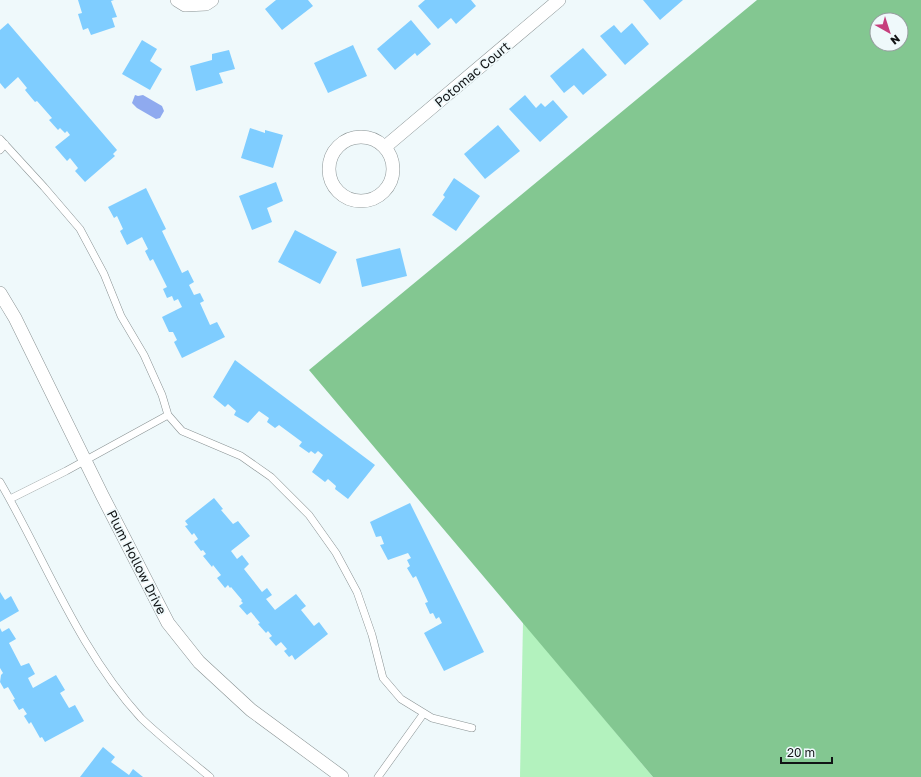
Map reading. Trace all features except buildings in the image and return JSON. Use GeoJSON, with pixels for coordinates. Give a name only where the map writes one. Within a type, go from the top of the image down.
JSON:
{"type":"FeatureCollection","features":[{"type":"Feature","properties":{"kind":"street"},"geometry":{"type":"LineString","coordinates":[[177,0],[185,5],[206,4],[212,0]]}},
{"type":"Feature","properties":{"kind":"street","name":"Potomac Court"},"geometry":{"type":"LineString","coordinates":[[385,147],[559,0]]}},
{"type":"Feature","properties":{"kind":"street"},"geometry":{"type":"LineString","coordinates":[[357,137],[372,138],[385,147],[392,160],[393,168],[393,176],[386,190],[373,199],[366,200],[358,201],[343,196],[333,185],[329,170],[332,155],[342,143],[357,137]]}},
{"type":"Feature","properties":{"kind":"street","name":"Plum Hollow Drive"},"geometry":{"type":"LineString","coordinates":[[0,293],[15,318],[168,623],[199,662],[251,710],[342,777]]}},
{"type":"Feature","properties":{"kind":"lane"},"geometry":{"type":"LineString","coordinates":[[0,150],[3,141],[80,229],[104,274],[121,316],[144,355],[162,395],[168,415],[182,430],[241,456],[271,477],[309,515],[336,553],[357,592],[372,635],[383,678],[401,699],[432,718],[472,728]]}},
{"type":"Feature","properties":{"kind":"lane"},"geometry":{"type":"LineString","coordinates":[[10,499],[168,415]]}},
{"type":"Feature","properties":{"kind":"lane"},"geometry":{"type":"LineString","coordinates":[[0,482],[86,643],[114,684],[141,718],[210,777]]}},
{"type":"Feature","properties":{"kind":"lane"},"geometry":{"type":"LineString","coordinates":[[378,777],[424,713]]}},
{"type":"Feature","properties":{"kind":"green space"},"geometry":{"type":"Polygon","coordinates":[[[757,0],[921,0],[921,777],[653,777],[309,370],[757,0]]]}},
{"type":"Feature","properties":{"kind":"green space"},"geometry":{"type":"Polygon","coordinates":[[[523,622],[653,777],[520,777],[523,622]]]}},
{"type":"Feature","properties":{"kind":"water"},"geometry":{"type":"Polygon","coordinates":[[[135,95],[143,95],[162,106],[164,111],[160,118],[156,119],[137,108],[132,103],[135,95]]]}}]}
